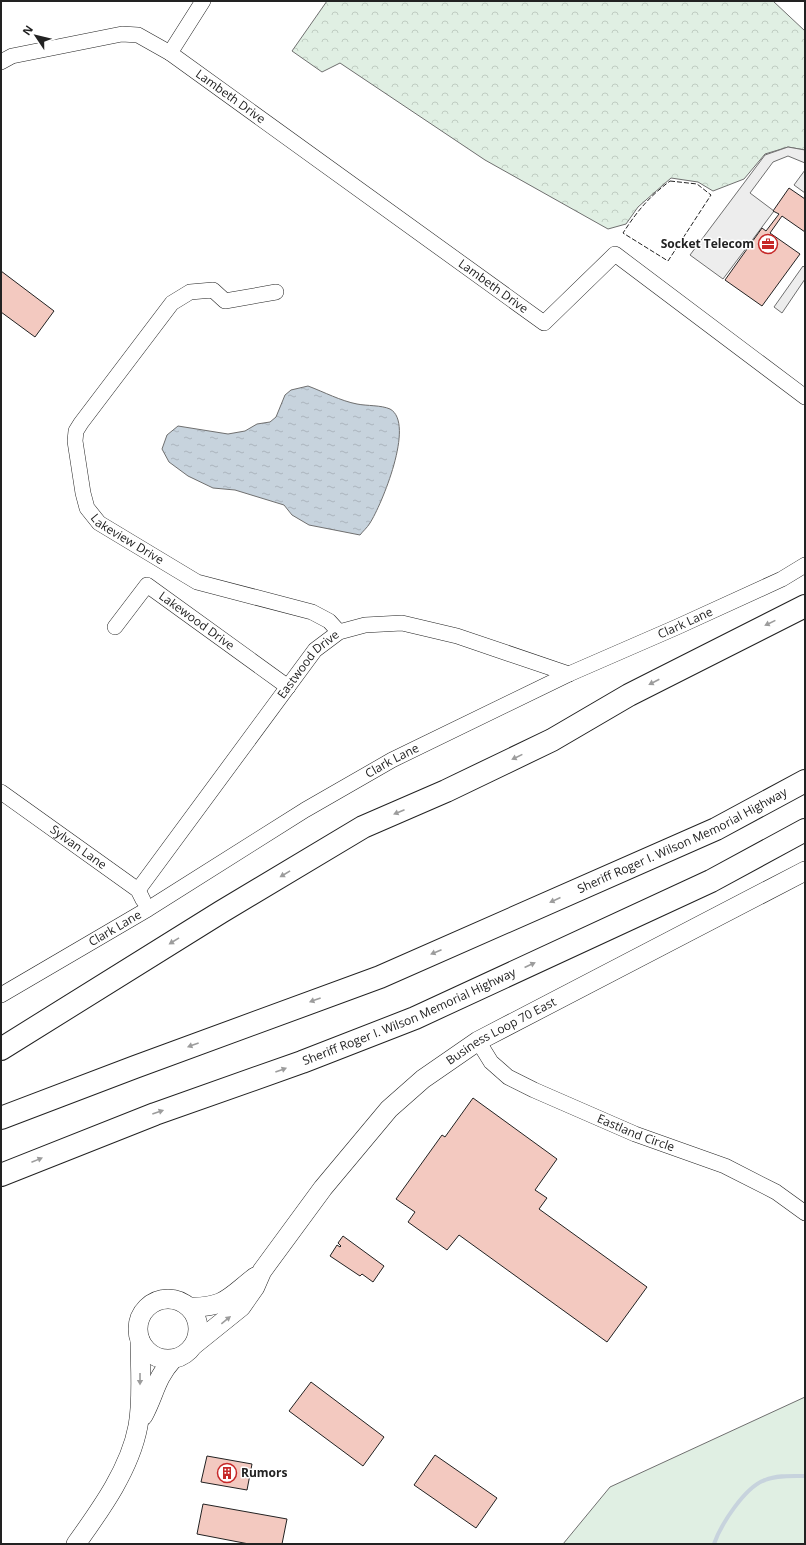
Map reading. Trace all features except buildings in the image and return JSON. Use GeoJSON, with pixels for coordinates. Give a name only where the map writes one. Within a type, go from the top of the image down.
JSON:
{"type":"FeatureCollection","features":[{"type":"Feature","properties":{"kind":"highway"},"geometry":{"type":"LineString","coordinates":[[1,1049],[221,912],[363,827],[446,791],[552,740],[629,695],[805,606]]}},
{"type":"Feature","properties":{"kind":"highway","name":"Sheriff Roger I. Wilson Memorial Highway"},"geometry":{"type":"LineString","coordinates":[[1,1118],[380,977],[716,829],[805,781]]}},
{"type":"Feature","properties":{"kind":"highway","name":"Sheriff Roger I. Wilson Memorial Highway"},"geometry":{"type":"LineString","coordinates":[[1,1175],[155,1114],[302,1062],[415,1018],[711,882],[805,830]]}},
{"type":"Feature","properties":{"kind":"main road","name":"Business Loop 70 East"},"geometry":{"type":"LineString","coordinates":[[195,1344],[241,1307],[255,1287],[262,1271],[323,1188],[389,1109],[423,1079],[478,1040],[805,871]]}},
{"type":"Feature","properties":{"kind":"main road","name":"Business Loop 70 East"},"geometry":{"type":"LineString","coordinates":[[189,1306],[207,1307],[225,1301],[262,1271]]}},
{"type":"Feature","properties":{"kind":"main road"},"geometry":{"type":"LineString","coordinates":[[138,1426],[140,1399],[140,1340],[138,1327],[142,1314],[151,1304],[164,1299],[177,1300],[189,1306],[197,1318],[199,1331],[195,1344],[185,1354],[173,1359],[159,1358],[148,1351],[140,1340]]}},
{"type":"Feature","properties":{"kind":"main road"},"geometry":{"type":"LineString","coordinates":[[76,1544],[116,1482],[127,1460],[138,1426],[149,1405],[157,1380],[173,1359]]}},
{"type":"Feature","properties":{"kind":"street"},"geometry":{"type":"LineString","coordinates":[[1,62],[12,56],[122,34],[138,35],[170,53],[202,1]]}},
{"type":"Feature","properties":{"kind":"street","name":"Lambeth Drive"},"geometry":{"type":"LineString","coordinates":[[170,53],[544,323],[615,254],[805,397]]}},
{"type":"Feature","properties":{"kind":"street","name":"Lakeview Drive"},"geometry":{"type":"LineString","coordinates":[[276,292],[225,301],[213,290],[190,292],[172,303],[81,422],[76,431],[75,441],[82,493],[87,508],[99,523],[197,582],[312,612],[329,621],[339,632]]}},
{"type":"Feature","properties":{"kind":"street","name":"Clark Lane"},"geometry":{"type":"LineString","coordinates":[[1,995],[148,909],[305,810],[392,760],[471,720],[569,674],[782,579],[805,565]]}},
{"type":"Feature","properties":{"kind":"street","name":"Lakewood Drive"},"geometry":{"type":"LineString","coordinates":[[116,627],[147,585],[288,687]]}},
{"type":"Feature","properties":{"kind":"street","name":"Eastwood Drive"},"geometry":{"type":"LineString","coordinates":[[138,890],[315,650],[339,632],[365,625],[402,622],[457,636],[569,674]]}},
{"type":"Feature","properties":{"kind":"street","name":"Sylvan Lane"},"geometry":{"type":"LineString","coordinates":[[1,792],[138,890],[148,909]]}},
{"type":"Feature","properties":{"kind":"street","name":"Eastland Circle"},"geometry":{"type":"LineString","coordinates":[[478,1040],[491,1062],[508,1077],[534,1090],[635,1134],[725,1166],[776,1192],[805,1213]]}},
{"type":"Feature","properties":{"kind":"green space"},"geometry":{"type":"Polygon","coordinates":[[[327,1],[773,1],[805,31],[805,150],[788,147],[765,154],[744,179],[713,191],[698,182],[671,178],[638,207],[626,224],[608,229],[485,160],[340,63],[322,72],[292,51],[327,1]]]}},
{"type":"Feature","properties":{"kind":"green space"},"geometry":{"type":"Polygon","coordinates":[[[805,1397],[805,1544],[563,1544],[610,1487],[805,1397]]]}},
{"type":"Feature","properties":{"kind":"shaded area"},"geometry":{"type":"Polygon","coordinates":[[[788,147],[805,150],[805,163],[788,156],[773,162],[750,193],[774,211],[723,279],[690,255],[765,155],[788,147]]]}},
{"type":"Feature","properties":{"kind":"shaded area"},"geometry":{"type":"Polygon","coordinates":[[[805,170],[805,193],[794,185],[805,170]]]}},
{"type":"Feature","properties":{"kind":"shaded area"},"geometry":{"type":"Polygon","coordinates":[[[803,266],[805,268],[805,279],[782,313],[774,307],[803,266]]]}},
{"type":"Feature","properties":{"kind":"water"},"geometry":{"type":"Polygon","coordinates":[[[308,386],[351,403],[390,409],[397,417],[399,430],[398,447],[394,465],[375,514],[369,525],[360,535],[309,525],[292,515],[284,505],[235,490],[213,488],[188,476],[169,462],[162,449],[167,435],[178,426],[228,434],[245,431],[257,424],[270,422],[276,417],[285,395],[291,390],[308,386]]]}},
{"type":"Feature","properties":{"kind":"waterway"},"geometry":{"type":"LineString","coordinates":[[714,1544],[722,1527],[735,1507],[757,1484],[774,1477],[805,1476]]}},
{"type":"Feature","properties":{"kind":"fence"},"geometry":{"type":"LineString","coordinates":[[670,181],[697,184],[711,195],[668,261],[623,233],[644,204],[670,181]]}},
{"type":"Feature","properties":{"kind":"place","name":"Socket Telecom"},"geometry":{"type":"Point","coordinates":[768,244]}},
{"type":"Feature","properties":{"kind":"place","name":"Rumors"},"geometry":{"type":"Point","coordinates":[227,1473]}}]}
